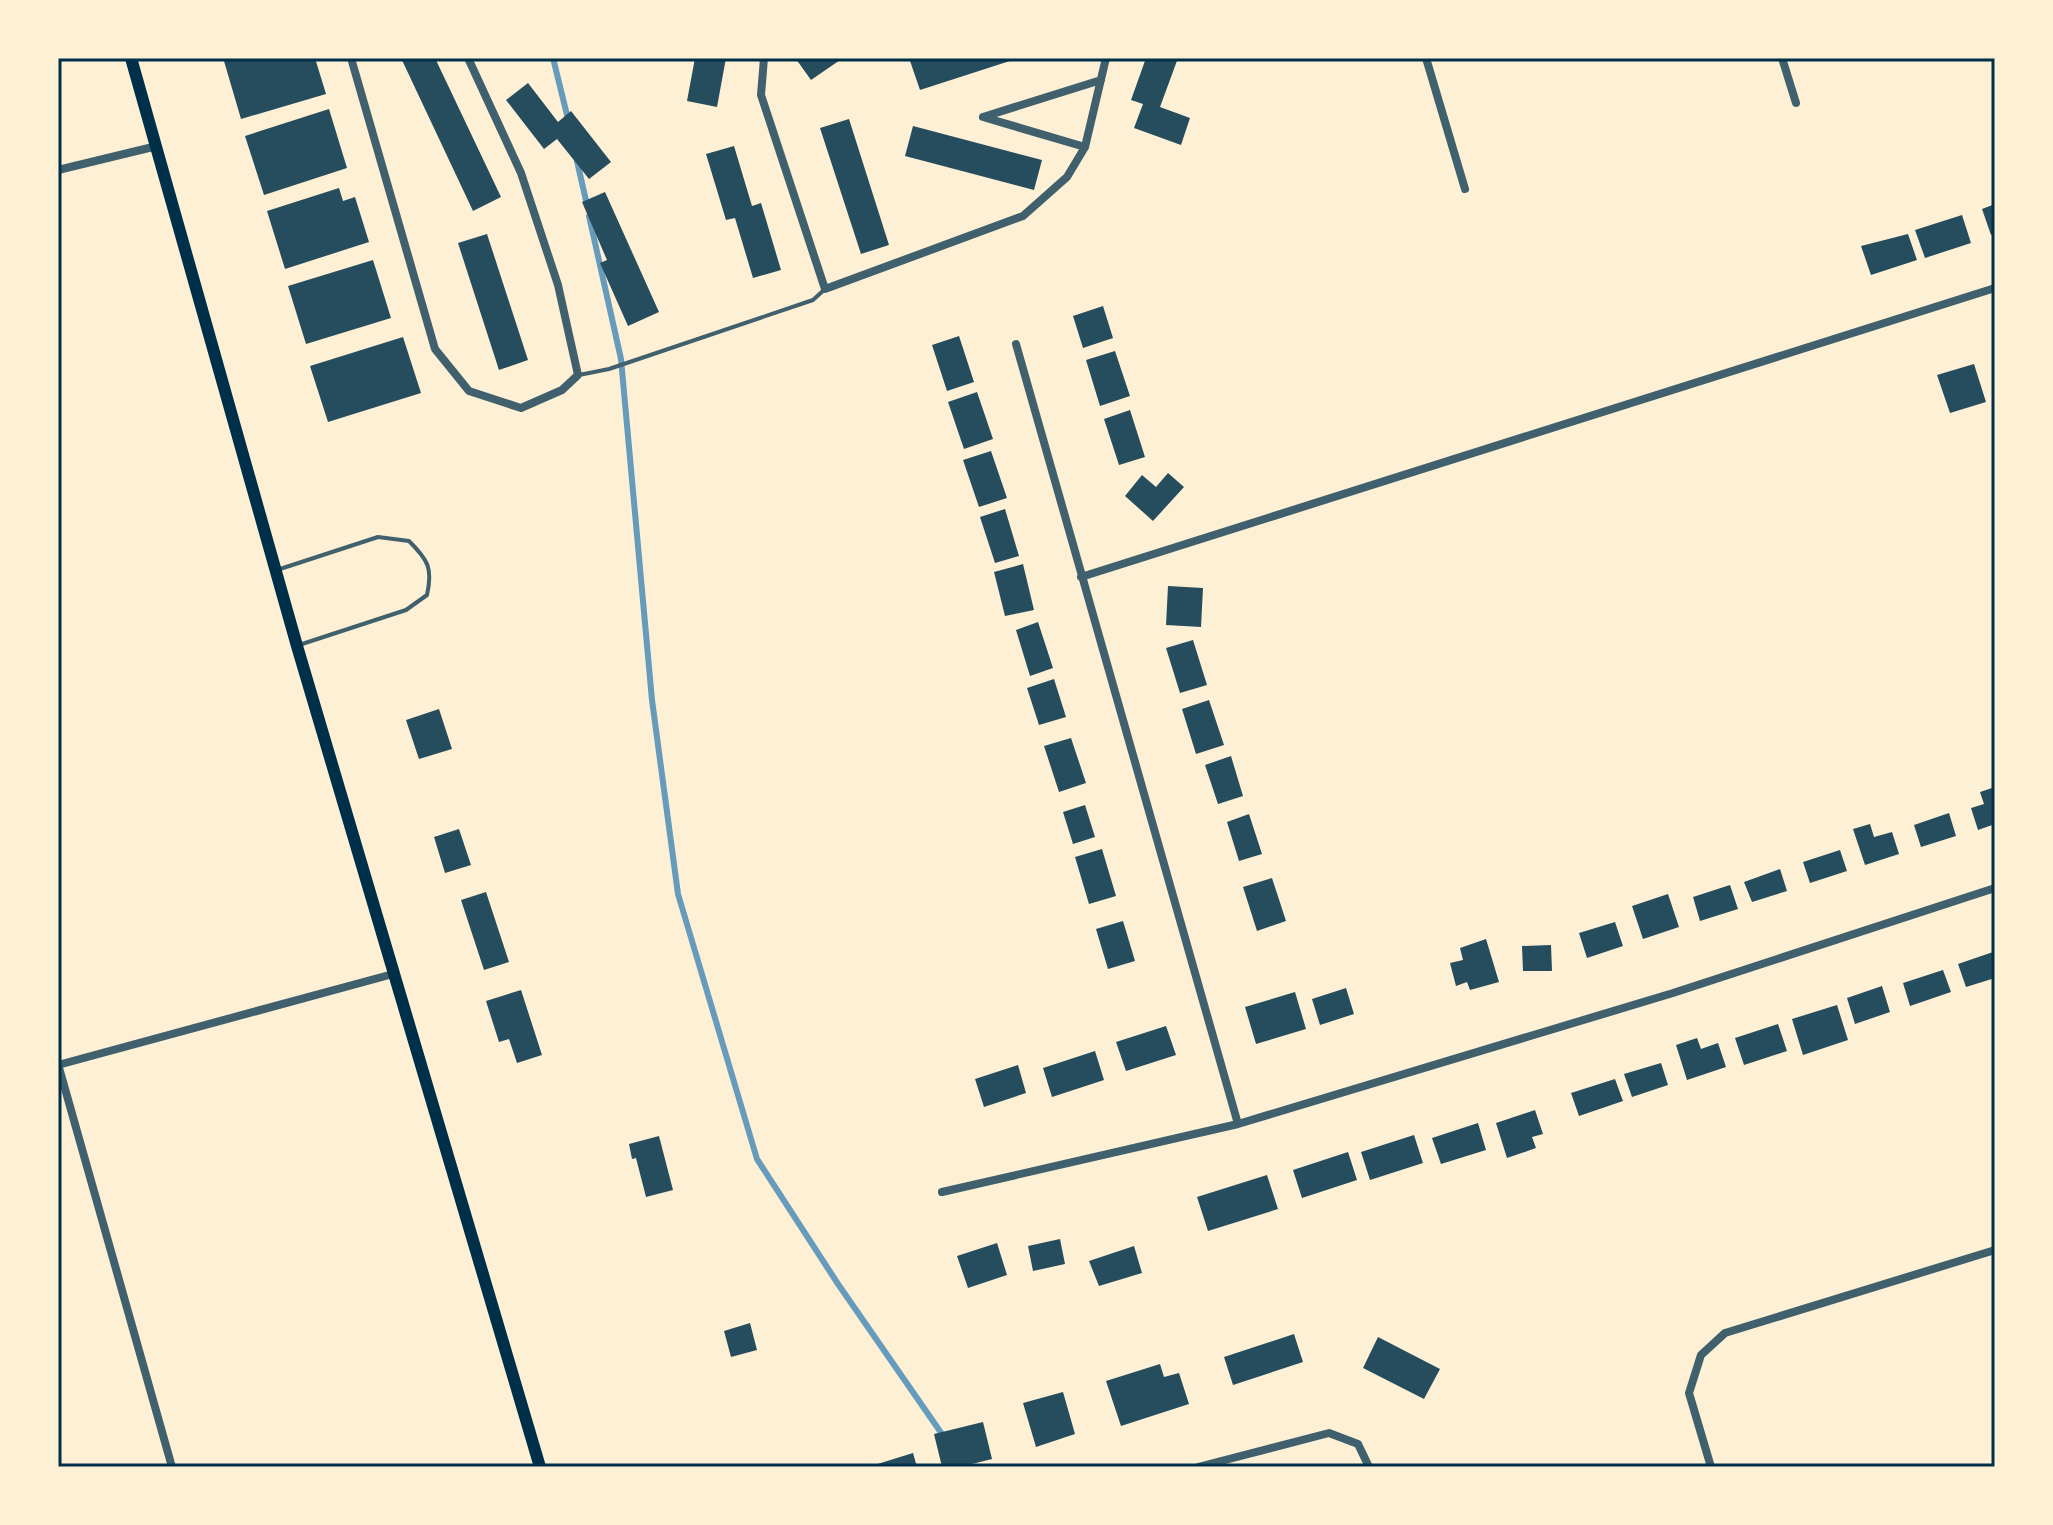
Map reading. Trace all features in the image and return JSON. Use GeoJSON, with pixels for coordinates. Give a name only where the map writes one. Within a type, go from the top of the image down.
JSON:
{"type":"FeatureCollection","features":[{"type":"Feature","properties":{"kind":"main road"},"geometry":{"type":"LineString","coordinates":[[131,58],[275,571],[540,1467]]}},
{"type":"Feature","properties":{"kind":"street"},"geometry":{"type":"LineString","coordinates":[[351,58],[435,349],[469,391],[521,408],[562,390],[578,375],[558,285],[521,173],[468,58]]}},
{"type":"Feature","properties":{"kind":"street"},"geometry":{"type":"LineString","coordinates":[[764,58],[761,95],[825,289],[1023,216],[1067,177],[1085,147],[1106,58]]}},
{"type":"Feature","properties":{"kind":"street"},"geometry":{"type":"LineString","coordinates":[[1426,58],[1465,189]]}},
{"type":"Feature","properties":{"kind":"street"},"geometry":{"type":"LineString","coordinates":[[1782,58],[1796,103]]}},
{"type":"Feature","properties":{"kind":"street"},"geometry":{"type":"LineString","coordinates":[[1085,147],[983,117],[1101,80]]}},
{"type":"Feature","properties":{"kind":"street"},"geometry":{"type":"LineString","coordinates":[[58,170],[157,146]]}},
{"type":"Feature","properties":{"kind":"street"},"geometry":{"type":"LineString","coordinates":[[1081,577],[1995,288]]}},
{"type":"Feature","properties":{"kind":"street"},"geometry":{"type":"LineString","coordinates":[[1016,344],[1238,1124]]}},
{"type":"Feature","properties":{"kind":"street"},"geometry":{"type":"LineString","coordinates":[[942,1192],[1238,1124],[1673,993],[1995,888]]}},
{"type":"Feature","properties":{"kind":"street"},"geometry":{"type":"LineString","coordinates":[[172,1467],[58,1065],[393,974]]}},
{"type":"Feature","properties":{"kind":"street"},"geometry":{"type":"LineString","coordinates":[[1711,1467],[1689,1393],[1701,1355],[1725,1333],[1995,1250]]}},
{"type":"Feature","properties":{"kind":"street"},"geometry":{"type":"LineString","coordinates":[[1198,1467],[1329,1433],[1358,1444],[1369,1467]]}},
{"type":"Feature","properties":{"kind":"lane"},"geometry":{"type":"LineString","coordinates":[[578,375],[609,369],[813,300],[825,289]]}},
{"type":"Feature","properties":{"kind":"lane"},"geometry":{"type":"LineString","coordinates":[[275,571],[378,537],[409,541],[427,559],[430,580],[427,595],[406,610],[297,646]]}},
{"type":"Feature","properties":{"kind":"building"},"geometry":{"type":"Polygon","coordinates":[[[235,58],[315,58],[326,94],[241,119],[224,61],[235,58]]]}},
{"type":"Feature","properties":{"kind":"building"},"geometry":{"type":"Polygon","coordinates":[[[401,58],[435,58],[501,197],[473,211],[401,58]]]}},
{"type":"Feature","properties":{"kind":"building"},"geometry":{"type":"Polygon","coordinates":[[[695,58],[726,58],[717,107],[687,101],[695,58]]]}},
{"type":"Feature","properties":{"kind":"building"},"geometry":{"type":"Polygon","coordinates":[[[798,58],[843,58],[811,80],[798,58]]]}},
{"type":"Feature","properties":{"kind":"building"},"geometry":{"type":"Polygon","coordinates":[[[909,58],[1015,58],[1016,59],[920,90],[909,58]]]}},
{"type":"Feature","properties":{"kind":"building"},"geometry":{"type":"Polygon","coordinates":[[[1146,58],[1178,58],[1160,107],[1190,118],[1181,145],[1134,128],[1143,104],[1131,100],[1146,58]]]}},
{"type":"Feature","properties":{"kind":"building"},"geometry":{"type":"Polygon","coordinates":[[[528,83],[558,122],[571,111],[611,162],[589,179],[557,139],[544,149],[506,100],[528,83]]]}},
{"type":"Feature","properties":{"kind":"building"},"geometry":{"type":"Polygon","coordinates":[[[329,109],[347,168],[264,195],[245,136],[329,109]]]}},
{"type":"Feature","properties":{"kind":"building"},"geometry":{"type":"Polygon","coordinates":[[[849,119],[889,245],[861,254],[820,128],[849,119]]]}},
{"type":"Feature","properties":{"kind":"building"},"geometry":{"type":"Polygon","coordinates":[[[913,126],[1042,160],[1034,190],[905,156],[913,126]]]}},
{"type":"Feature","properties":{"kind":"building"},"geometry":{"type":"Polygon","coordinates":[[[734,146],[752,206],[761,203],[781,270],[753,278],[735,218],[726,220],[706,154],[734,146]]]}},
{"type":"Feature","properties":{"kind":"building"},"geometry":{"type":"Polygon","coordinates":[[[339,188],[343,201],[355,197],[369,242],[285,269],[267,211],[339,188]]]}},
{"type":"Feature","properties":{"kind":"building"},"geometry":{"type":"Polygon","coordinates":[[[605,192],[659,312],[628,326],[600,263],[607,260],[582,202],[605,192]]]}},
{"type":"Feature","properties":{"kind":"building"},"geometry":{"type":"Polygon","coordinates":[[[1995,204],[1995,234],[1991,235],[1982,209],[1995,204]]]}},
{"type":"Feature","properties":{"kind":"building"},"geometry":{"type":"Polygon","coordinates":[[[1962,215],[1971,243],[1925,258],[1915,230],[1962,215]]]}},
{"type":"Feature","properties":{"kind":"building"},"geometry":{"type":"Polygon","coordinates":[[[487,234],[528,360],[499,370],[458,243],[487,234]]]}},
{"type":"Feature","properties":{"kind":"building"},"geometry":{"type":"Polygon","coordinates":[[[1908,234],[1917,260],[1871,275],[1861,246],[1908,234]]]}},
{"type":"Feature","properties":{"kind":"building"},"geometry":{"type":"Polygon","coordinates":[[[373,260],[391,318],[306,344],[288,286],[373,260]]]}},
{"type":"Feature","properties":{"kind":"building"},"geometry":{"type":"Polygon","coordinates":[[[1103,306],[1113,338],[1083,348],[1073,316],[1103,306]]]}},
{"type":"Feature","properties":{"kind":"building"},"geometry":{"type":"Polygon","coordinates":[[[959,336],[974,382],[947,391],[932,345],[959,336]]]}},
{"type":"Feature","properties":{"kind":"building"},"geometry":{"type":"Polygon","coordinates":[[[403,337],[421,393],[328,422],[310,366],[403,337]]]}},
{"type":"Feature","properties":{"kind":"building"},"geometry":{"type":"Polygon","coordinates":[[[1115,351],[1130,396],[1100,406],[1086,360],[1115,351]]]}},
{"type":"Feature","properties":{"kind":"building"},"geometry":{"type":"Polygon","coordinates":[[[1974,364],[1986,402],[1950,413],[1937,375],[1974,364]]]}},
{"type":"Feature","properties":{"kind":"building"},"geometry":{"type":"Polygon","coordinates":[[[977,392],[993,439],[964,449],[948,402],[977,392]]]}},
{"type":"Feature","properties":{"kind":"building"},"geometry":{"type":"Polygon","coordinates":[[[1130,410],[1145,457],[1119,465],[1104,419],[1130,410]]]}},
{"type":"Feature","properties":{"kind":"building"},"geometry":{"type":"Polygon","coordinates":[[[991,451],[1007,498],[979,507],[963,460],[991,451]]]}},
{"type":"Feature","properties":{"kind":"building"},"geometry":{"type":"Polygon","coordinates":[[[1168,473],[1184,487],[1153,521],[1125,496],[1142,475],[1156,487],[1168,473]]]}},
{"type":"Feature","properties":{"kind":"building"},"geometry":{"type":"Polygon","coordinates":[[[1005,509],[1019,556],[995,563],[980,517],[1005,509]]]}},
{"type":"Feature","properties":{"kind":"building"},"geometry":{"type":"Polygon","coordinates":[[[1023,564],[1034,610],[1005,616],[994,572],[1023,564]]]}},
{"type":"Feature","properties":{"kind":"building"},"geometry":{"type":"Polygon","coordinates":[[[1168,586],[1203,588],[1201,627],[1166,625],[1168,586]]]}},
{"type":"Feature","properties":{"kind":"building"},"geometry":{"type":"Polygon","coordinates":[[[1038,622],[1053,668],[1030,676],[1016,630],[1038,622]]]}},
{"type":"Feature","properties":{"kind":"building"},"geometry":{"type":"Polygon","coordinates":[[[1193,640],[1207,685],[1180,693],[1166,648],[1193,640]]]}},
{"type":"Feature","properties":{"kind":"building"},"geometry":{"type":"Polygon","coordinates":[[[1054,679],[1066,717],[1039,725],[1027,688],[1054,679]]]}},
{"type":"Feature","properties":{"kind":"building"},"geometry":{"type":"Polygon","coordinates":[[[1209,700],[1224,745],[1196,754],[1182,709],[1209,700]]]}},
{"type":"Feature","properties":{"kind":"building"},"geometry":{"type":"Polygon","coordinates":[[[439,709],[452,749],[419,759],[406,720],[439,709]]]}},
{"type":"Feature","properties":{"kind":"building"},"geometry":{"type":"Polygon","coordinates":[[[1071,738],[1086,783],[1059,792],[1044,746],[1071,738]]]}},
{"type":"Feature","properties":{"kind":"building"},"geometry":{"type":"Polygon","coordinates":[[[1231,756],[1243,796],[1218,804],[1205,765],[1231,756]]]}},
{"type":"Feature","properties":{"kind":"building"},"geometry":{"type":"Polygon","coordinates":[[[1995,787],[1995,824],[1978,830],[1971,808],[1984,804],[1980,792],[1995,787]]]}},
{"type":"Feature","properties":{"kind":"building"},"geometry":{"type":"Polygon","coordinates":[[[1085,805],[1095,837],[1073,844],[1063,812],[1085,805]]]}},
{"type":"Feature","properties":{"kind":"building"},"geometry":{"type":"Polygon","coordinates":[[[1949,813],[1956,836],[1921,847],[1914,825],[1949,813]]]}},
{"type":"Feature","properties":{"kind":"building"},"geometry":{"type":"Polygon","coordinates":[[[1249,814],[1262,854],[1239,861],[1227,822],[1249,814]]]}},
{"type":"Feature","properties":{"kind":"building"},"geometry":{"type":"Polygon","coordinates":[[[1870,824],[1874,837],[1892,832],[1899,854],[1865,865],[1853,829],[1870,824]]]}},
{"type":"Feature","properties":{"kind":"building"},"geometry":{"type":"Polygon","coordinates":[[[459,829],[471,865],[445,873],[434,837],[459,829]]]}},
{"type":"Feature","properties":{"kind":"building"},"geometry":{"type":"Polygon","coordinates":[[[1102,849],[1116,896],[1089,904],[1075,857],[1102,849]]]}},
{"type":"Feature","properties":{"kind":"building"},"geometry":{"type":"Polygon","coordinates":[[[1840,850],[1847,871],[1810,883],[1803,862],[1840,850]]]}},
{"type":"Feature","properties":{"kind":"building"},"geometry":{"type":"Polygon","coordinates":[[[1780,869],[1787,891],[1752,902],[1744,882],[1780,869]]]}},
{"type":"Feature","properties":{"kind":"building"},"geometry":{"type":"Polygon","coordinates":[[[1272,878],[1286,921],[1257,931],[1243,887],[1272,878]]]}},
{"type":"Feature","properties":{"kind":"building"},"geometry":{"type":"Polygon","coordinates":[[[1730,885],[1738,909],[1700,921],[1693,897],[1730,885]]]}},
{"type":"Feature","properties":{"kind":"building"},"geometry":{"type":"Polygon","coordinates":[[[486,892],[509,962],[484,970],[461,900],[486,892]]]}},
{"type":"Feature","properties":{"kind":"building"},"geometry":{"type":"Polygon","coordinates":[[[1668,894],[1679,927],[1643,939],[1632,906],[1668,894]]]}},
{"type":"Feature","properties":{"kind":"building"},"geometry":{"type":"Polygon","coordinates":[[[1123,921],[1135,961],[1108,969],[1096,929],[1123,921]]]}},
{"type":"Feature","properties":{"kind":"building"},"geometry":{"type":"Polygon","coordinates":[[[1615,922],[1623,946],[1587,958],[1579,933],[1615,922]]]}},
{"type":"Feature","properties":{"kind":"building"},"geometry":{"type":"Polygon","coordinates":[[[1486,939],[1499,982],[1470,990],[1467,982],[1456,986],[1450,963],[1463,960],[1460,948],[1486,939]]]}},
{"type":"Feature","properties":{"kind":"building"},"geometry":{"type":"Polygon","coordinates":[[[1551,945],[1552,971],[1523,971],[1522,946],[1551,945]]]}},
{"type":"Feature","properties":{"kind":"building"},"geometry":{"type":"Polygon","coordinates":[[[1993,952],[1995,978],[1966,987],[1958,964],[1993,952]]]}},
{"type":"Feature","properties":{"kind":"building"},"geometry":{"type":"Polygon","coordinates":[[[1943,970],[1951,992],[1910,1006],[1903,983],[1943,970]]]}},
{"type":"Feature","properties":{"kind":"building"},"geometry":{"type":"Polygon","coordinates":[[[1882,986],[1890,1012],[1855,1024],[1847,998],[1882,986]]]}},
{"type":"Feature","properties":{"kind":"building"},"geometry":{"type":"Polygon","coordinates":[[[1346,988],[1354,1014],[1320,1025],[1312,999],[1346,988]]]}},
{"type":"Feature","properties":{"kind":"building"},"geometry":{"type":"Polygon","coordinates":[[[521,990],[542,1055],[517,1063],[509,1039],[499,1042],[486,1001],[521,990]]]}},
{"type":"Feature","properties":{"kind":"building"},"geometry":{"type":"Polygon","coordinates":[[[1295,992],[1306,1029],[1256,1044],[1245,1007],[1295,992]]]}},
{"type":"Feature","properties":{"kind":"building"},"geometry":{"type":"Polygon","coordinates":[[[1837,1005],[1848,1040],[1803,1055],[1792,1019],[1837,1005]]]}},
{"type":"Feature","properties":{"kind":"building"},"geometry":{"type":"Polygon","coordinates":[[[1778,1024],[1787,1051],[1744,1065],[1735,1038],[1778,1024]]]}},
{"type":"Feature","properties":{"kind":"building"},"geometry":{"type":"Polygon","coordinates":[[[1166,1026],[1176,1055],[1126,1071],[1116,1042],[1166,1026]]]}},
{"type":"Feature","properties":{"kind":"building"},"geometry":{"type":"Polygon","coordinates":[[[1697,1038],[1701,1049],[1718,1043],[1726,1067],[1687,1080],[1676,1045],[1697,1038]]]}},
{"type":"Feature","properties":{"kind":"building"},"geometry":{"type":"Polygon","coordinates":[[[1095,1051],[1104,1080],[1052,1097],[1043,1068],[1095,1051]]]}},
{"type":"Feature","properties":{"kind":"building"},"geometry":{"type":"Polygon","coordinates":[[[1661,1063],[1668,1085],[1632,1097],[1624,1074],[1661,1063]]]}},
{"type":"Feature","properties":{"kind":"building"},"geometry":{"type":"Polygon","coordinates":[[[1018,1065],[1026,1093],[984,1107],[975,1079],[1018,1065]]]}},
{"type":"Feature","properties":{"kind":"building"},"geometry":{"type":"Polygon","coordinates":[[[1615,1079],[1623,1101],[1579,1116],[1571,1093],[1615,1079]]]}},
{"type":"Feature","properties":{"kind":"building"},"geometry":{"type":"Polygon","coordinates":[[[1535,1110],[1543,1134],[1532,1137],[1536,1148],[1507,1158],[1496,1123],[1535,1110]]]}},
{"type":"Feature","properties":{"kind":"building"},"geometry":{"type":"Polygon","coordinates":[[[1478,1123],[1486,1150],[1441,1164],[1432,1138],[1478,1123]]]}},
{"type":"Feature","properties":{"kind":"building"},"geometry":{"type":"Polygon","coordinates":[[[1414,1135],[1423,1163],[1370,1180],[1361,1152],[1414,1135]]]}},
{"type":"Feature","properties":{"kind":"building"},"geometry":{"type":"Polygon","coordinates":[[[659,1136],[673,1190],[646,1197],[629,1144],[659,1136]]]}},
{"type":"Feature","properties":{"kind":"building"},"geometry":{"type":"Polygon","coordinates":[[[1348,1152],[1357,1180],[1302,1198],[1293,1170],[1348,1152]]]}},
{"type":"Feature","properties":{"kind":"building"},"geometry":{"type":"Polygon","coordinates":[[[1267,1175],[1278,1209],[1208,1231],[1197,1197],[1267,1175]]]}},
{"type":"Feature","properties":{"kind":"building"},"geometry":{"type":"Polygon","coordinates":[[[1060,1239],[1065,1264],[1033,1271],[1028,1246],[1060,1239]]]}},
{"type":"Feature","properties":{"kind":"building"},"geometry":{"type":"Polygon","coordinates":[[[997,1243],[1007,1275],[968,1288],[957,1256],[997,1243]]]}},
{"type":"Feature","properties":{"kind":"building"},"geometry":{"type":"Polygon","coordinates":[[[1134,1246],[1142,1273],[1099,1286],[1089,1261],[1134,1246]]]}},
{"type":"Feature","properties":{"kind":"building"},"geometry":{"type":"Polygon","coordinates":[[[750,1323],[757,1350],[731,1357],[724,1331],[750,1323]]]}},
{"type":"Feature","properties":{"kind":"building"},"geometry":{"type":"Polygon","coordinates":[[[1294,1334],[1303,1362],[1233,1385],[1224,1357],[1294,1334]]]}},
{"type":"Feature","properties":{"kind":"building"},"geometry":{"type":"Polygon","coordinates":[[[1378,1337],[1440,1369],[1424,1399],[1363,1368],[1378,1337]]]}},
{"type":"Feature","properties":{"kind":"building"},"geometry":{"type":"Polygon","coordinates":[[[1160,1364],[1164,1377],[1179,1373],[1189,1404],[1121,1426],[1106,1381],[1160,1364]]]}},
{"type":"Feature","properties":{"kind":"building"},"geometry":{"type":"Polygon","coordinates":[[[1063,1392],[1075,1434],[1036,1447],[1023,1403],[1063,1392]]]}},
{"type":"Feature","properties":{"kind":"building"},"geometry":{"type":"Polygon","coordinates":[[[983,1422],[992,1459],[960,1467],[942,1467],[934,1434],[983,1422]]]}},
{"type":"Feature","properties":{"kind":"building"},"geometry":{"type":"Polygon","coordinates":[[[913,1453],[917,1467],[871,1466],[913,1453]]]}},
{"type":"Feature","properties":{"kind":"waterway"},"geometry":{"type":"LineString","coordinates":[[553,58],[568,119]]}},
{"type":"Feature","properties":{"kind":"waterway"},"geometry":{"type":"LineString","coordinates":[[577,161],[587,205]]}},
{"type":"Feature","properties":{"kind":"waterway"},"geometry":{"type":"LineString","coordinates":[[589,216],[621,359],[652,700],[678,894],[757,1159],[838,1284],[944,1437]]}}]}
